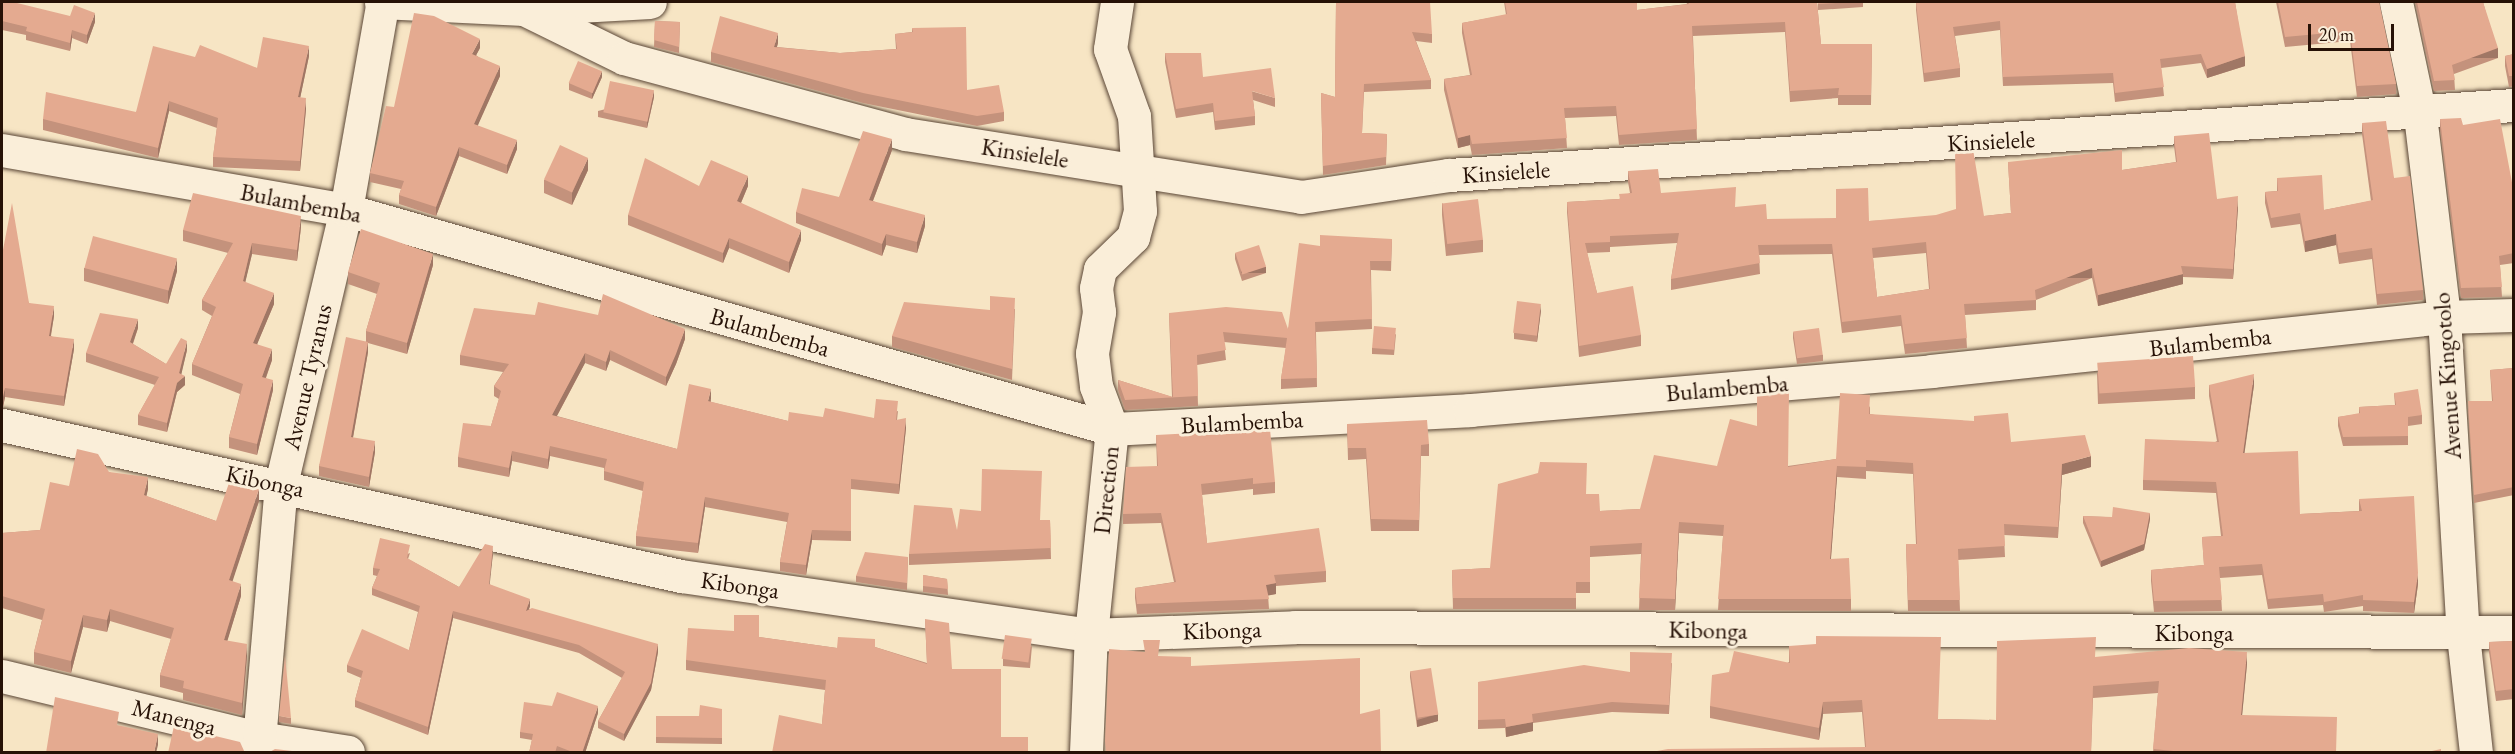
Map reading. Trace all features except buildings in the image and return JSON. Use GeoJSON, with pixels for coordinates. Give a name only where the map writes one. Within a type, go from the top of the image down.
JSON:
{"type":"FeatureCollection","features":[{"type":"Feature","properties":{"kind":"street"},"geometry":{"type":"LineString","coordinates":[[381,3],[524,9],[650,2]]}},
{"type":"Feature","properties":{"kind":"street","name":"Direction"},"geometry":{"type":"LineString","coordinates":[[1086,753],[1091,635],[1112,429],[1096,386],[1092,331],[1099,312],[1100,269],[1133,237],[1140,211],[1134,116],[1110,49],[1117,2]]}},
{"type":"Feature","properties":{"kind":"street","name":"Avenue Kingotolo"},"geometry":{"type":"LineString","coordinates":[[2396,2],[2420,115],[2444,317],[2463,634],[2476,753]]}},
{"type":"Feature","properties":{"kind":"street","name":"Avenue Tyranus"},"geometry":{"type":"LineString","coordinates":[[258,745],[281,484],[346,210],[381,3]]}},
{"type":"Feature","properties":{"kind":"street","name":"Kinsielele"},"geometry":{"type":"LineString","coordinates":[[524,9],[624,58],[905,134],[1137,169],[1300,197],[1449,175],[2420,115],[2514,105]]}},
{"type":"Feature","properties":{"kind":"street","name":"Bulambemba"},"geometry":{"type":"LineString","coordinates":[[2,150],[346,210],[1112,429],[1470,410],[1931,371],[2444,317],[2514,315]]}},
{"type":"Feature","properties":{"kind":"street","name":"Kibonga"},"geometry":{"type":"LineString","coordinates":[[2,425],[281,484],[681,576],[1091,635],[1295,627],[2463,634],[2514,632]]}},
{"type":"Feature","properties":{"kind":"street","name":"Manenga"},"geometry":{"type":"LineString","coordinates":[[2,676],[258,745],[348,753]]}}]}
